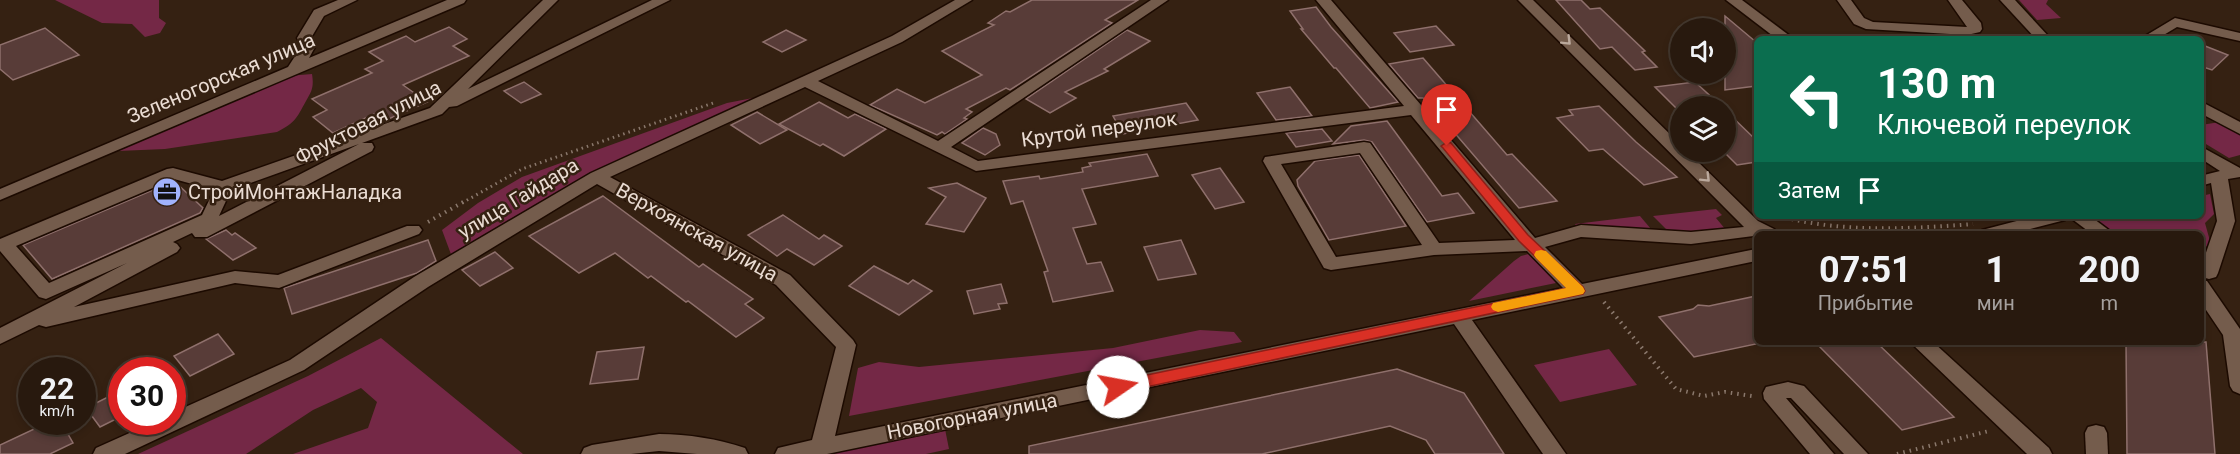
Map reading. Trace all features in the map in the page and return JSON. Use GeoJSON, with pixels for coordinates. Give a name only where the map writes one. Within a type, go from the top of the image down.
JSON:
{"type":"FeatureCollection","features":[{"type":"Feature","properties":{"kind":"street"},"geometry":{"type":"LineString","coordinates":[[294,70],[308,47],[304,38],[319,13],[350,0]]}},
{"type":"Feature","properties":{"kind":"street","name":"Зеленогорская улица"},"geometry":{"type":"LineString","coordinates":[[0,195],[459,0]]}},
{"type":"Feature","properties":{"kind":"street"},"geometry":{"type":"LineString","coordinates":[[209,219],[46,292],[4,244],[173,173],[223,187],[436,111],[551,0]]}},
{"type":"Feature","properties":{"kind":"street","name":"Фруктовая улица"},"geometry":{"type":"LineString","coordinates":[[0,337],[436,111],[663,0]]}},
{"type":"Feature","properties":{"kind":"street","name":"улица Гайдара"},"geometry":{"type":"LineString","coordinates":[[104,454],[297,365],[421,282],[597,177],[897,39],[965,0]]}},
{"type":"Feature","properties":{"kind":"street"},"geometry":{"type":"LineString","coordinates":[[938,148],[1161,0]]}},
{"type":"Feature","properties":{"kind":"street"},"geometry":{"type":"LineString","coordinates":[[1323,0],[1532,245],[1578,291]]}},
{"type":"Feature","properties":{"kind":"street"},"geometry":{"type":"LineString","coordinates":[[1525,0],[1761,230]]}},
{"type":"Feature","properties":{"kind":"street"},"geometry":{"type":"LineString","coordinates":[[1733,0],[1783,36]]}},
{"type":"Feature","properties":{"kind":"street"},"geometry":{"type":"LineString","coordinates":[[1844,0],[1859,21],[1870,26],[1967,31],[1975,29],[1974,23],[1955,0]]}},
{"type":"Feature","properties":{"kind":"street"},"geometry":{"type":"LineString","coordinates":[[2007,0],[2041,36]]}},
{"type":"Feature","properties":{"kind":"street"},"geometry":{"type":"LineString","coordinates":[[2152,36],[2175,22],[2240,37]]}},
{"type":"Feature","properties":{"kind":"street","name":"Крутой переулок"},"geometry":{"type":"LineString","coordinates":[[805,81],[976,166],[1417,109]]}},
{"type":"Feature","properties":{"kind":"street"},"geometry":{"type":"LineString","coordinates":[[2204,108],[2240,129]]}},
{"type":"Feature","properties":{"kind":"street"},"geometry":{"type":"LineString","coordinates":[[1434,249],[1364,147],[1272,161],[1331,264],[1434,249],[1532,245],[1581,231],[1691,238],[1761,230]]}},
{"type":"Feature","properties":{"kind":"street"},"geometry":{"type":"LineString","coordinates":[[2204,154],[2232,174]]}},
{"type":"Feature","properties":{"kind":"street"},"geometry":{"type":"LineString","coordinates":[[2204,180],[2232,174]]}},
{"type":"Feature","properties":{"kind":"street"},"geometry":{"type":"LineString","coordinates":[[2232,174],[2233,224],[2205,279],[2236,335],[2240,386]]}},
{"type":"Feature","properties":{"kind":"street","name":"Верхоянская улица"},"geometry":{"type":"LineString","coordinates":[[597,177],[783,280],[846,345],[821,447]]}},
{"type":"Feature","properties":{"kind":"street"},"geometry":{"type":"LineString","coordinates":[[0,332],[190,239],[209,219],[223,187]]}},
{"type":"Feature","properties":{"kind":"street"},"geometry":{"type":"LineString","coordinates":[[1985,228],[2029,219]]}},
{"type":"Feature","properties":{"kind":"street"},"geometry":{"type":"LineString","coordinates":[[2082,219],[2100,231]]}},
{"type":"Feature","properties":{"kind":"street"},"geometry":{"type":"LineString","coordinates":[[21,326],[235,277],[279,282],[412,230]]}},
{"type":"Feature","properties":{"kind":"street","name":"Новогорная улица"},"geometry":{"type":"LineString","coordinates":[[786,454],[1754,255]]}},
{"type":"Feature","properties":{"kind":"street"},"geometry":{"type":"LineString","coordinates":[[1459,316],[1555,454]]}},
{"type":"Feature","properties":{"kind":"street"},"geometry":{"type":"LineString","coordinates":[[1923,345],[2041,454]]}},
{"type":"Feature","properties":{"kind":"street"},"geometry":{"type":"LineString","coordinates":[[1823,454],[1772,394],[1788,390],[1797,391],[1857,454]]}},
{"type":"Feature","properties":{"kind":"street"},"geometry":{"type":"LineString","coordinates":[[592,454],[647,442],[664,442],[694,444],[736,454]]}},
{"type":"Feature","properties":{"kind":"path"},"geometry":{"type":"LineString","coordinates":[[412,230],[522,169],[721,100]]}},
{"type":"Feature","properties":{"kind":"path"},"geometry":{"type":"LineString","coordinates":[[1793,219],[1866,229],[1985,228]]}},
{"type":"Feature","properties":{"kind":"path"},"geometry":{"type":"LineString","coordinates":[[1598,296],[1676,389],[1704,396],[1725,392],[1774,399]]}},
{"type":"Feature","properties":{"kind":"path"},"geometry":{"type":"LineString","coordinates":[[1897,454],[1998,429]]}},
{"type":"Feature","properties":{"kind":"shaded area"},"geometry":{"type":"Polygon","coordinates":[[[55,0],[159,0],[159,18],[166,23],[160,33],[145,37],[132,24],[102,23],[55,0]]]}},
{"type":"Feature","properties":{"kind":"shaded area"},"geometry":{"type":"Polygon","coordinates":[[[2019,0],[2048,0],[2046,4],[2061,18],[2037,20],[2019,0]]]}},
{"type":"Feature","properties":{"kind":"shaded area"},"geometry":{"type":"Polygon","coordinates":[[[312,74],[312,89],[300,112],[292,123],[277,132],[165,149],[118,151],[288,76],[312,74]]]}},
{"type":"Feature","properties":{"kind":"shaded area"},"geometry":{"type":"Polygon","coordinates":[[[758,97],[592,174],[452,257],[442,230],[478,203],[522,177],[727,103],[758,97]]]}},
{"type":"Feature","properties":{"kind":"shaded area"},"geometry":{"type":"Polygon","coordinates":[[[2220,122],[2240,132],[2240,155],[2229,158],[2204,143],[2204,125],[2220,122]]]}},
{"type":"Feature","properties":{"kind":"shaded area"},"geometry":{"type":"Polygon","coordinates":[[[2210,194],[2214,214],[2205,223],[2210,241],[2204,250],[2204,231],[2111,231],[2091,221],[2099,219],[2204,219],[2204,195],[2210,194]]]}},
{"type":"Feature","properties":{"kind":"shaded area"},"geometry":{"type":"Polygon","coordinates":[[[1716,209],[1722,215],[1716,218],[1726,230],[1670,233],[1653,216],[1716,209]]]}},
{"type":"Feature","properties":{"kind":"shaded area"},"geometry":{"type":"Polygon","coordinates":[[[1640,216],[1656,235],[1578,228],[1575,224],[1640,216]]]}},
{"type":"Feature","properties":{"kind":"shaded area"},"geometry":{"type":"Polygon","coordinates":[[[1532,253],[1556,283],[1469,301],[1514,261],[1532,253]]]}},
{"type":"Feature","properties":{"kind":"shaded area"},"geometry":{"type":"Polygon","coordinates":[[[1200,330],[1234,332],[1242,342],[849,416],[858,368],[879,362],[919,367],[1113,348],[1200,330]]]}},
{"type":"Feature","properties":{"kind":"shaded area"},"geometry":{"type":"Polygon","coordinates":[[[381,338],[523,454],[293,454],[368,428],[377,402],[361,388],[313,410],[246,454],[138,454],[179,435],[186,435],[186,432],[308,376],[381,338]]]}},
{"type":"Feature","properties":{"kind":"shaded area"},"geometry":{"type":"Polygon","coordinates":[[[1609,349],[1637,385],[1560,402],[1534,365],[1609,349]]]}},
{"type":"Feature","properties":{"kind":"shaded area"},"geometry":{"type":"Polygon","coordinates":[[[945,429],[949,449],[926,454],[820,454],[945,429]]]}},
{"type":"Feature","properties":{"kind":"building"},"geometry":{"type":"Polygon","coordinates":[[[1032,0],[1138,0],[1105,20],[1112,23],[1010,90],[1006,88],[966,109],[972,112],[964,118],[967,119],[945,134],[942,132],[937,135],[870,105],[897,89],[925,103],[982,75],[942,51],[994,25],[988,23],[1006,11],[1010,12],[1032,0]]]}},
{"type":"Feature","properties":{"kind":"building"},"geometry":{"type":"Polygon","coordinates":[[[1556,0],[1581,0],[1590,9],[1600,8],[1645,51],[1642,52],[1657,67],[1635,70],[1612,47],[1600,49],[1556,0]]]}},
{"type":"Feature","properties":{"kind":"building"},"geometry":{"type":"Polygon","coordinates":[[[1316,7],[1398,102],[1370,108],[1301,29],[1303,29],[1290,11],[1316,7]]]}},
{"type":"Feature","properties":{"kind":"building"},"geometry":{"type":"Polygon","coordinates":[[[1736,25],[1754,40],[1754,86],[1725,90],[1725,84],[1736,84],[1736,25]]]}},
{"type":"Feature","properties":{"kind":"building"},"geometry":{"type":"Polygon","coordinates":[[[1436,26],[1454,45],[1410,52],[1394,33],[1436,26]]]}},
{"type":"Feature","properties":{"kind":"building"},"geometry":{"type":"Polygon","coordinates":[[[449,27],[467,39],[453,46],[469,56],[403,85],[427,102],[384,121],[374,114],[333,133],[313,117],[327,110],[312,99],[372,73],[365,69],[383,61],[369,52],[406,36],[415,42],[449,27]]]}},
{"type":"Feature","properties":{"kind":"building"},"geometry":{"type":"Polygon","coordinates":[[[45,28],[79,55],[13,80],[0,69],[0,45],[45,28]]]}},
{"type":"Feature","properties":{"kind":"building"},"geometry":{"type":"Polygon","coordinates":[[[786,30],[806,40],[782,52],[763,42],[786,30]]]}},
{"type":"Feature","properties":{"kind":"building"},"geometry":{"type":"Polygon","coordinates":[[[1127,30],[1150,41],[1104,69],[1108,71],[1065,92],[1076,98],[1050,113],[1026,99],[1127,30]]]}},
{"type":"Feature","properties":{"kind":"building"},"geometry":{"type":"Polygon","coordinates":[[[2204,46],[2228,55],[2212,70],[2204,67],[2204,46]]]}},
{"type":"Feature","properties":{"kind":"building"},"geometry":{"type":"Polygon","coordinates":[[[1423,58],[1507,155],[1512,154],[1557,201],[1519,208],[1429,103],[1423,98],[1418,98],[1389,64],[1423,58]]]}},
{"type":"Feature","properties":{"kind":"building"},"geometry":{"type":"Polygon","coordinates":[[[524,82],[541,94],[521,103],[504,91],[524,82]]]}},
{"type":"Feature","properties":{"kind":"building"},"geometry":{"type":"Polygon","coordinates":[[[1697,84],[1710,96],[1670,96],[1670,102],[1655,87],[1697,84]]]}},
{"type":"Feature","properties":{"kind":"building"},"geometry":{"type":"Polygon","coordinates":[[[1290,87],[1312,116],[1276,120],[1257,93],[1290,87]]]}},
{"type":"Feature","properties":{"kind":"building"},"geometry":{"type":"Polygon","coordinates":[[[819,102],[848,118],[855,114],[886,129],[844,156],[779,124],[819,102]]]}},
{"type":"Feature","properties":{"kind":"building"},"geometry":{"type":"Polygon","coordinates":[[[1186,103],[1198,120],[1123,134],[1113,116],[1186,103]]]}},
{"type":"Feature","properties":{"kind":"building"},"geometry":{"type":"Polygon","coordinates":[[[1599,106],[1677,177],[1644,185],[1603,149],[1589,151],[1557,118],[1573,115],[1569,110],[1599,106]]]}},
{"type":"Feature","properties":{"kind":"building"},"geometry":{"type":"Polygon","coordinates":[[[757,112],[787,130],[760,144],[731,125],[757,112]]]}},
{"type":"Feature","properties":{"kind":"building"},"geometry":{"type":"Polygon","coordinates":[[[1387,121],[1442,196],[1458,193],[1474,213],[1427,222],[1372,142],[1364,140],[1333,144],[1351,126],[1387,121]]]}},
{"type":"Feature","properties":{"kind":"building"},"geometry":{"type":"Polygon","coordinates":[[[1736,121],[1754,138],[1754,162],[1737,165],[1734,162],[1736,162],[1736,121]]]}},
{"type":"Feature","properties":{"kind":"building"},"geometry":{"type":"Polygon","coordinates":[[[983,128],[996,134],[1000,145],[985,155],[962,143],[983,128]]]}},
{"type":"Feature","properties":{"kind":"building"},"geometry":{"type":"Polygon","coordinates":[[[1322,129],[1332,141],[1296,147],[1286,133],[1322,129]]]}},
{"type":"Feature","properties":{"kind":"building"},"geometry":{"type":"Polygon","coordinates":[[[1147,154],[1158,176],[1082,189],[1096,224],[1073,228],[1087,264],[1101,262],[1113,291],[1053,302],[1044,272],[1048,271],[1023,201],[1011,204],[1003,181],[1039,176],[1040,179],[1083,172],[1082,168],[1091,166],[1089,163],[1147,154]]]}},
{"type":"Feature","properties":{"kind":"building"},"geometry":{"type":"Polygon","coordinates":[[[1359,155],[1406,226],[1329,240],[1298,186],[1297,180],[1315,161],[1359,155]]]}},
{"type":"Feature","properties":{"kind":"building"},"geometry":{"type":"Polygon","coordinates":[[[1220,168],[1244,202],[1215,209],[1192,175],[1220,168]]]}},
{"type":"Feature","properties":{"kind":"building"},"geometry":{"type":"Polygon","coordinates":[[[174,181],[203,208],[200,213],[52,279],[23,245],[174,181]]]}},
{"type":"Feature","properties":{"kind":"building"},"geometry":{"type":"Polygon","coordinates":[[[957,183],[986,198],[964,232],[926,224],[946,197],[929,188],[957,183]]]}},
{"type":"Feature","properties":{"kind":"building"},"geometry":{"type":"Polygon","coordinates":[[[603,196],[699,267],[703,264],[753,299],[745,304],[764,318],[736,337],[688,301],[686,302],[651,276],[648,278],[615,253],[579,273],[529,236],[603,196]]]}},
{"type":"Feature","properties":{"kind":"building"},"geometry":{"type":"Polygon","coordinates":[[[783,215],[819,239],[824,235],[842,246],[814,265],[787,249],[777,256],[748,235],[783,215]]]}},
{"type":"Feature","properties":{"kind":"building"},"geometry":{"type":"Polygon","coordinates":[[[226,230],[232,235],[235,233],[256,248],[233,260],[206,239],[226,230]]]}},
{"type":"Feature","properties":{"kind":"building"},"geometry":{"type":"Polygon","coordinates":[[[428,240],[436,261],[417,273],[292,314],[284,288],[428,240]]]}},
{"type":"Feature","properties":{"kind":"building"},"geometry":{"type":"Polygon","coordinates":[[[1181,240],[1196,274],[1158,280],[1144,247],[1181,240]]]}},
{"type":"Feature","properties":{"kind":"building"},"geometry":{"type":"Polygon","coordinates":[[[495,252],[513,268],[480,286],[462,270],[495,252]]]}},
{"type":"Feature","properties":{"kind":"building"},"geometry":{"type":"Polygon","coordinates":[[[874,266],[908,284],[913,280],[932,291],[899,315],[849,286],[874,266]]]}},
{"type":"Feature","properties":{"kind":"building"},"geometry":{"type":"Polygon","coordinates":[[[1001,284],[1007,303],[998,304],[1000,309],[974,314],[967,291],[1001,284]]]}},
{"type":"Feature","properties":{"kind":"building"},"geometry":{"type":"Polygon","coordinates":[[[1754,296],[1754,344],[1694,357],[1659,317],[1693,309],[1698,305],[1709,306],[1754,296]]]}},
{"type":"Feature","properties":{"kind":"building"},"geometry":{"type":"Polygon","coordinates":[[[218,334],[234,354],[190,376],[186,371],[186,357],[174,356],[218,334]]]}},
{"type":"Feature","properties":{"kind":"building"},"geometry":{"type":"Polygon","coordinates":[[[2206,342],[2215,454],[2127,454],[2126,345],[2204,345],[2206,342]]]}},
{"type":"Feature","properties":{"kind":"building"},"geometry":{"type":"Polygon","coordinates":[[[1818,345],[1879,345],[1954,417],[1902,430],[1818,345]]]}},
{"type":"Feature","properties":{"kind":"building"},"geometry":{"type":"Polygon","coordinates":[[[644,347],[638,379],[590,384],[597,352],[644,347]]]}},
{"type":"Feature","properties":{"kind":"building"},"geometry":{"type":"Polygon","coordinates":[[[1397,369],[1464,393],[1504,454],[1435,454],[1426,440],[1390,426],[1262,454],[1029,454],[1029,446],[1397,369]]]}},
{"type":"Feature","properties":{"kind":"building"},"geometry":{"type":"Polygon","coordinates":[[[108,397],[108,423],[100,427],[96,422],[96,403],[108,397]]]}},
{"type":"Feature","properties":{"kind":"building"},"geometry":{"type":"Polygon","coordinates":[[[21,435],[68,435],[73,443],[50,454],[0,454],[0,445],[21,435]]]}},
{"type":"Feature","properties":{"kind":"slow traffic"},"geometry":{"type":"LineString","coordinates":[[1498,307],[1578,291],[1541,255]]}},
{"type":"Feature","properties":{"kind":"place","name":"СтройМонтажНаладка"},"geometry":{"type":"Point","coordinates":[167,192]}},
{"type":"Feature","properties":{"kind":"route"},"geometry":{"type":"LineString","coordinates":[[1118,387],[1578,291],[1524,238],[1447,146]]}}]}
